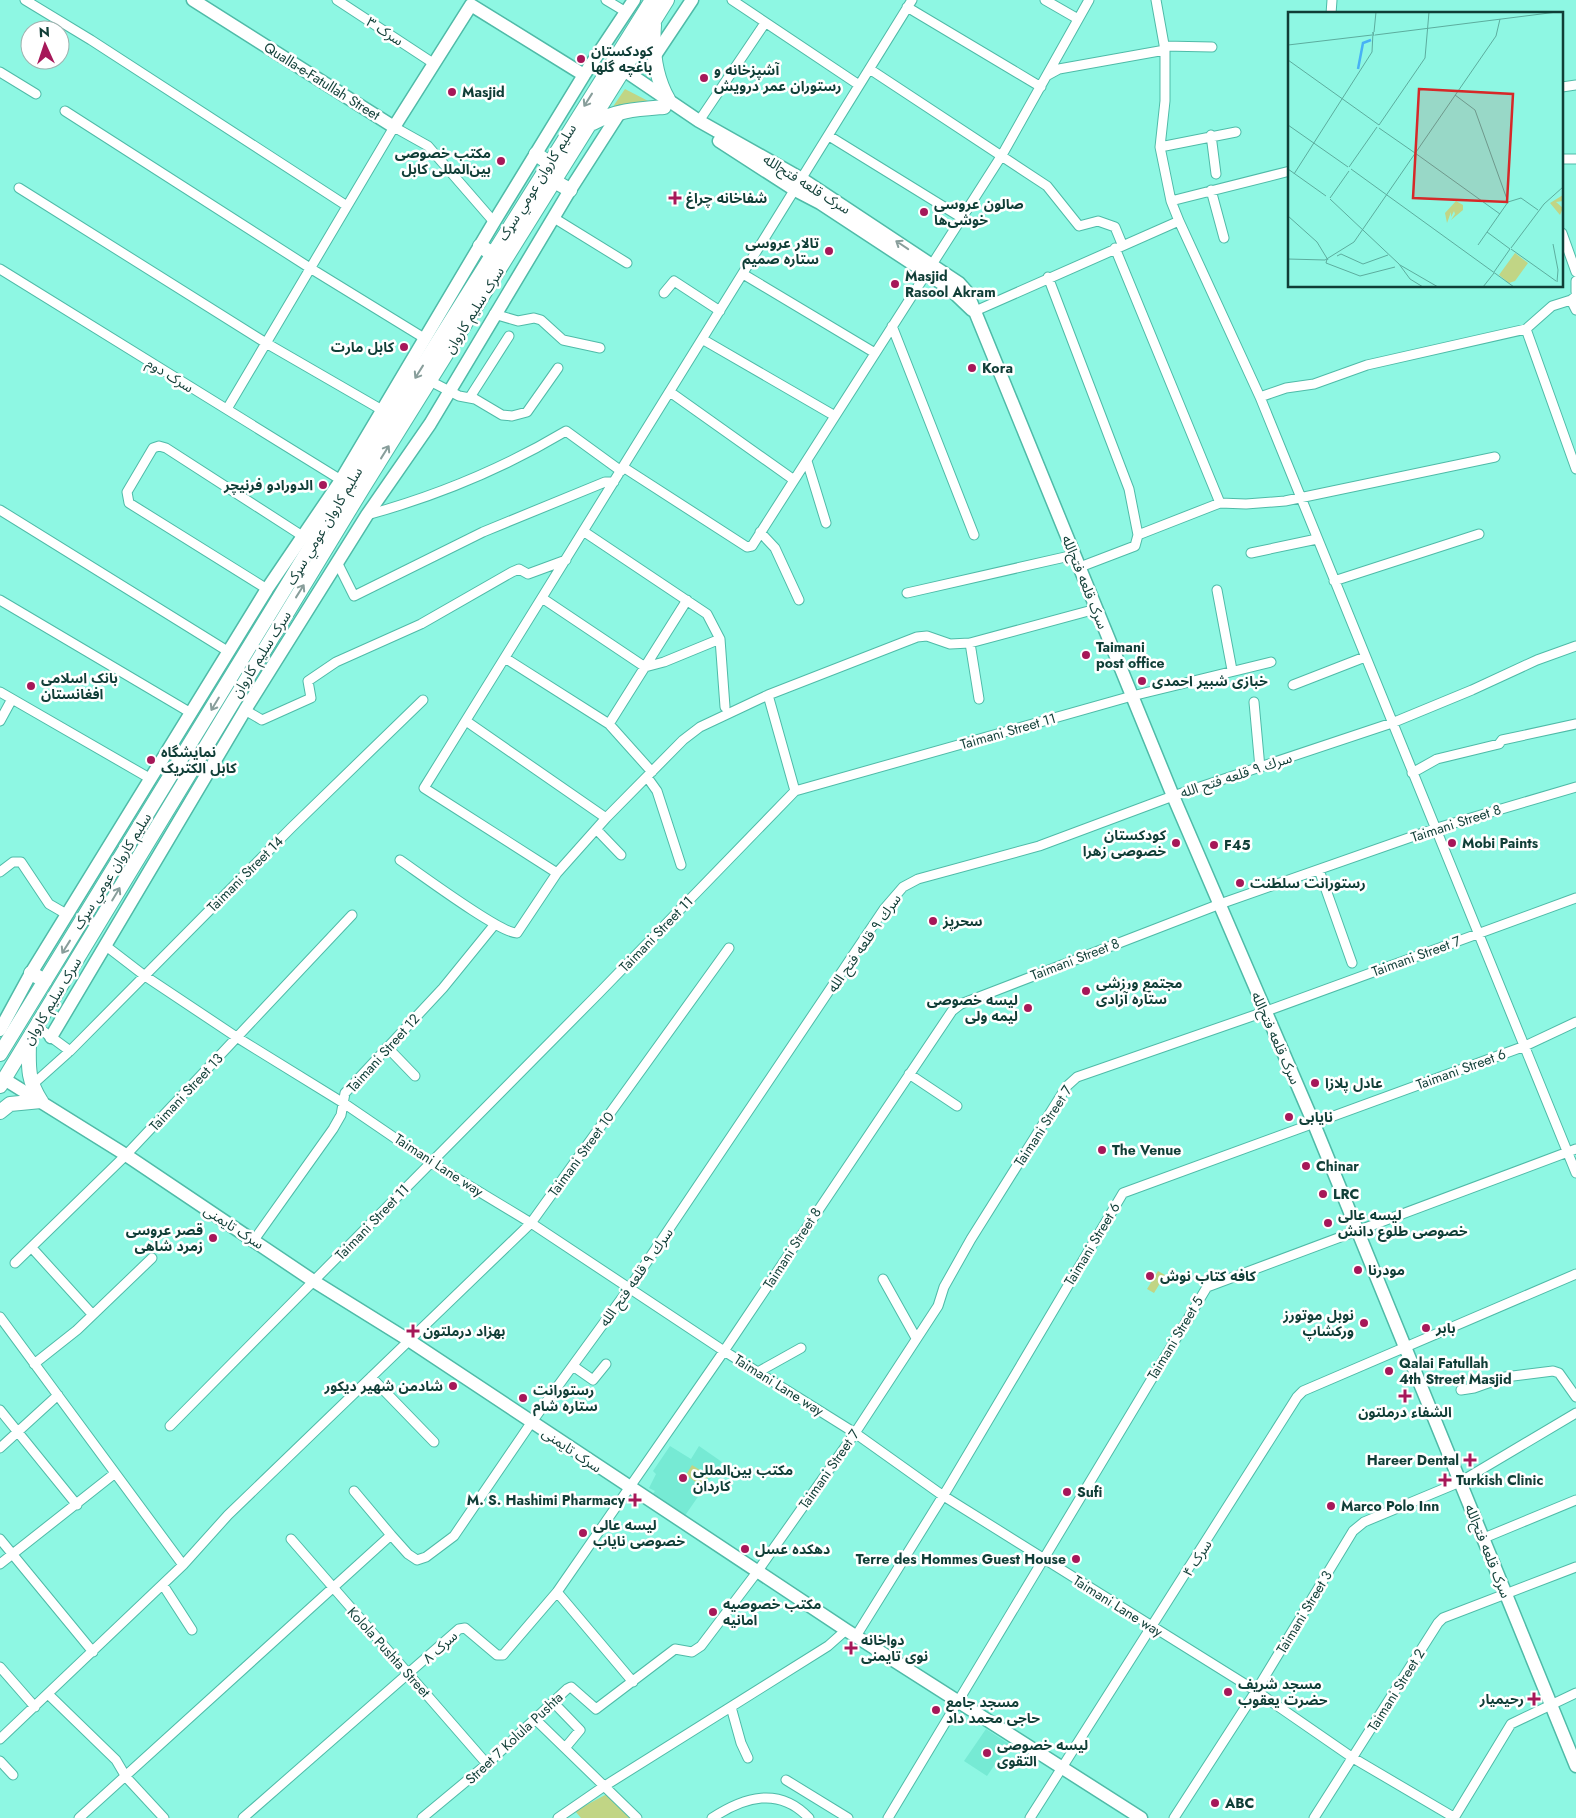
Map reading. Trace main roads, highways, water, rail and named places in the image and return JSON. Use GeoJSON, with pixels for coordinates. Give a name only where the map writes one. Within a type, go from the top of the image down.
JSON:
{"type":"FeatureCollection","features":[{"type":"Feature","properties":{"kind":"main road","name":"Qualla-e-Fatullah Street"},"geometry":{"type":"LineString","coordinates":[[193,0],[394,126],[434,63],[469,2],[584,75]]}},
{"type":"Feature","properties":{"kind":"main road"},"geometry":{"type":"LineString","coordinates":[[8,1027],[31,973],[267,590],[304,537],[352,482],[382,410],[424,338],[584,75],[634,0]]}},
{"type":"Feature","properties":{"kind":"main road","name":"سلیم کاروان عومي سړک"},"geometry":{"type":"LineString","coordinates":[[0,1054],[8,1027],[45,981],[549,163],[652,0]]}},
{"type":"Feature","properties":{"kind":"main road","name":"سرک سلیم کاروان"},"geometry":{"type":"LineString","coordinates":[[2,1082],[33,1032],[352,482],[430,381],[623,74],[667,0]]}},
{"type":"Feature","properties":{"kind":"main road"},"geometry":{"type":"LineString","coordinates":[[654,57],[692,0]]}},
{"type":"Feature","properties":{"kind":"main road"},"geometry":{"type":"LineString","coordinates":[[591,124],[607,115],[666,103],[660,86],[654,57],[654,22]]}},
{"type":"Feature","properties":{"kind":"main road","name":"سرک قلعه فتح‌الله"},"geometry":{"type":"LineString","coordinates":[[610,66],[798,185]]}},
{"type":"Feature","properties":{"kind":"main road","name":"سرک قلعه فتح‌الله"},"geometry":{"type":"LineString","coordinates":[[666,103],[699,121],[928,268],[959,283],[967,292],[973,312],[1080,567],[1173,796],[1264,1012],[1314,1124],[1576,1766]]}},
{"type":"Feature","properties":{"kind":"main road"},"geometry":{"type":"LineString","coordinates":[[51,1037],[245,710],[367,515],[430,424],[494,314],[620,112]]}},
{"type":"Feature","properties":{"kind":"main road"},"geometry":{"type":"LineString","coordinates":[[536,154],[549,163]]}},
{"type":"Feature","properties":{"kind":"main road"},"geometry":{"type":"LineString","coordinates":[[554,181],[570,190]]}},
{"type":"Feature","properties":{"kind":"main road"},"geometry":{"type":"LineString","coordinates":[[480,246],[493,254]]}},
{"type":"Feature","properties":{"kind":"main road"},"geometry":{"type":"LineString","coordinates":[[31,973],[45,981]]}},
{"type":"Feature","properties":{"kind":"main road"},"geometry":{"type":"LineString","coordinates":[[0,1112],[10,1104],[41,1101],[31,1086],[29,1074],[33,1032]]}},
{"type":"Feature","properties":{"kind":"main road","name":"سرک تایمنی"},"geometry":{"type":"LineString","coordinates":[[2,1082],[41,1101],[126,1155],[314,1282],[410,1341],[757,1572],[957,1702],[1142,1818]]}},
{"type":"Feature","properties":{"kind":"place","name":"کودکستان باغچه گلها"},"geometry":{"type":"Point","coordinates":[581,59]}},
{"type":"Feature","properties":{"kind":"place","name":"آشپزخانه و رستوران عمر درویش"},"geometry":{"type":"Point","coordinates":[704,78]}},
{"type":"Feature","properties":{"kind":"place","name":"Masjid"},"geometry":{"type":"Point","coordinates":[452,92]}},
{"type":"Feature","properties":{"kind":"place","name":"مکتب خصوصی بین‌المللی کابل"},"geometry":{"type":"Point","coordinates":[501,161]}},
{"type":"Feature","properties":{"kind":"place","name":"شفاخانه چراغ"},"geometry":{"type":"Point","coordinates":[675,198]}},
{"type":"Feature","properties":{"kind":"place","name":"صالون عروسی خوشی‌ها"},"geometry":{"type":"Point","coordinates":[924,212]}},
{"type":"Feature","properties":{"kind":"place","name":"تالار عروسی ستاره صمیم"},"geometry":{"type":"Point","coordinates":[829,251]}},
{"type":"Feature","properties":{"kind":"place","name":"Masjid Rasool Akram"},"geometry":{"type":"Point","coordinates":[895,284]}},
{"type":"Feature","properties":{"kind":"place","name":"کابل مارت"},"geometry":{"type":"Point","coordinates":[404,347]}},
{"type":"Feature","properties":{"kind":"place","name":"Kora"},"geometry":{"type":"Point","coordinates":[972,368]}},
{"type":"Feature","properties":{"kind":"place","name":"الدورادو فرنیچر"},"geometry":{"type":"Point","coordinates":[323,485]}},
{"type":"Feature","properties":{"kind":"place","name":"Taimani post office"},"geometry":{"type":"Point","coordinates":[1086,655]}},
{"type":"Feature","properties":{"kind":"place","name":"خبازی شبیر احمدی"},"geometry":{"type":"Point","coordinates":[1142,681]}},
{"type":"Feature","properties":{"kind":"place","name":"بانک اسلامی افغانستان"},"geometry":{"type":"Point","coordinates":[31,686]}},
{"type":"Feature","properties":{"kind":"place","name":"نمایشگاه کابل الکتریک"},"geometry":{"type":"Point","coordinates":[151,760]}},
{"type":"Feature","properties":{"kind":"place","name":"کودکستان خصوصی زهرا"},"geometry":{"type":"Point","coordinates":[1176,843]}},
{"type":"Feature","properties":{"kind":"place","name":"Mobi Paints"},"geometry":{"type":"Point","coordinates":[1452,843]}},
{"type":"Feature","properties":{"kind":"place","name":"F45"},"geometry":{"type":"Point","coordinates":[1214,845]}},
{"type":"Feature","properties":{"kind":"place","name":"رستورانت سلطنت"},"geometry":{"type":"Point","coordinates":[1240,883]}},
{"type":"Feature","properties":{"kind":"place","name":"سحرپز"},"geometry":{"type":"Point","coordinates":[933,921]}},
{"type":"Feature","properties":{"kind":"place","name":"مجتمع ورزشی ستاره آزادی"},"geometry":{"type":"Point","coordinates":[1086,991]}},
{"type":"Feature","properties":{"kind":"place","name":"لیسه خصوصی لیمه ولی"},"geometry":{"type":"Point","coordinates":[1028,1008]}},
{"type":"Feature","properties":{"kind":"place","name":"عادل پلازا"},"geometry":{"type":"Point","coordinates":[1315,1083]}},
{"type":"Feature","properties":{"kind":"place","name":"نایابی"},"geometry":{"type":"Point","coordinates":[1289,1117]}},
{"type":"Feature","properties":{"kind":"place","name":"The Venue"},"geometry":{"type":"Point","coordinates":[1102,1150]}},
{"type":"Feature","properties":{"kind":"place","name":"Chinar"},"geometry":{"type":"Point","coordinates":[1306,1166]}},
{"type":"Feature","properties":{"kind":"place","name":"LRC"},"geometry":{"type":"Point","coordinates":[1323,1194]}},
{"type":"Feature","properties":{"kind":"place","name":"لیسه عالی خصوصی طلوع دانش"},"geometry":{"type":"Point","coordinates":[1328,1223]}},
{"type":"Feature","properties":{"kind":"place","name":"قصر عروسی زمرد شاهی"},"geometry":{"type":"Point","coordinates":[213,1238]}},
{"type":"Feature","properties":{"kind":"place","name":"مودرنا"},"geometry":{"type":"Point","coordinates":[1358,1270]}},
{"type":"Feature","properties":{"kind":"place","name":"کافه کتاب نوش"},"geometry":{"type":"Point","coordinates":[1150,1276]}},
{"type":"Feature","properties":{"kind":"place","name":"نوبل موتورز ورکشاپ"},"geometry":{"type":"Point","coordinates":[1364,1323]}},
{"type":"Feature","properties":{"kind":"place","name":"بابر"},"geometry":{"type":"Point","coordinates":[1426,1328]}},
{"type":"Feature","properties":{"kind":"place","name":"بهزاد درملتون"},"geometry":{"type":"Point","coordinates":[413,1331]}},
{"type":"Feature","properties":{"kind":"place","name":"Qalai Fatullah 4th Street Masjid"},"geometry":{"type":"Point","coordinates":[1389,1371]}},
{"type":"Feature","properties":{"kind":"place","name":"شادمن شهیر دیکور"},"geometry":{"type":"Point","coordinates":[453,1386]}},
{"type":"Feature","properties":{"kind":"place","name":"الشفاء درملتون"},"geometry":{"type":"Point","coordinates":[1405,1396]}},
{"type":"Feature","properties":{"kind":"place","name":"رستورانت ستاره شام"},"geometry":{"type":"Point","coordinates":[523,1398]}},
{"type":"Feature","properties":{"kind":"place","name":"Hareer Dental"},"geometry":{"type":"Point","coordinates":[1470,1460]}},
{"type":"Feature","properties":{"kind":"place","name":"مکتب بین‌المللی کاردان"},"geometry":{"type":"Point","coordinates":[683,1478]}},
{"type":"Feature","properties":{"kind":"place","name":"Turkish Clinic"},"geometry":{"type":"Point","coordinates":[1445,1480]}},
{"type":"Feature","properties":{"kind":"place","name":"Sufi"},"geometry":{"type":"Point","coordinates":[1067,1492]}},
{"type":"Feature","properties":{"kind":"place","name":"M. S. Hashimi Pharmacy"},"geometry":{"type":"Point","coordinates":[635,1500]}},
{"type":"Feature","properties":{"kind":"place","name":"Marco Polo Inn"},"geometry":{"type":"Point","coordinates":[1331,1506]}},
{"type":"Feature","properties":{"kind":"place","name":"لیسه عالی خصوصی نایاب"},"geometry":{"type":"Point","coordinates":[583,1533]}},
{"type":"Feature","properties":{"kind":"place","name":"دهکده عسل"},"geometry":{"type":"Point","coordinates":[745,1549]}},
{"type":"Feature","properties":{"kind":"place","name":"Terre des Hommes Guest House"},"geometry":{"type":"Point","coordinates":[1076,1559]}},
{"type":"Feature","properties":{"kind":"place","name":"مکتب خصوصیه امانیه"},"geometry":{"type":"Point","coordinates":[713,1612]}},
{"type":"Feature","properties":{"kind":"place","name":"دواخانه نوی تایمنی"},"geometry":{"type":"Point","coordinates":[851,1648]}},
{"type":"Feature","properties":{"kind":"place","name":"مسجد شریف حضرت یعقوب"},"geometry":{"type":"Point","coordinates":[1228,1692]}},
{"type":"Feature","properties":{"kind":"place","name":"رحیمیار"},"geometry":{"type":"Point","coordinates":[1534,1699]}},
{"type":"Feature","properties":{"kind":"place","name":"مسجد جامع حاجی محمد داد"},"geometry":{"type":"Point","coordinates":[936,1710]}},
{"type":"Feature","properties":{"kind":"place","name":"لیسه خصوصی التقوی"},"geometry":{"type":"Point","coordinates":[987,1753]}},
{"type":"Feature","properties":{"kind":"place","name":"ABC"},"geometry":{"type":"Point","coordinates":[1215,1803]}}]}
